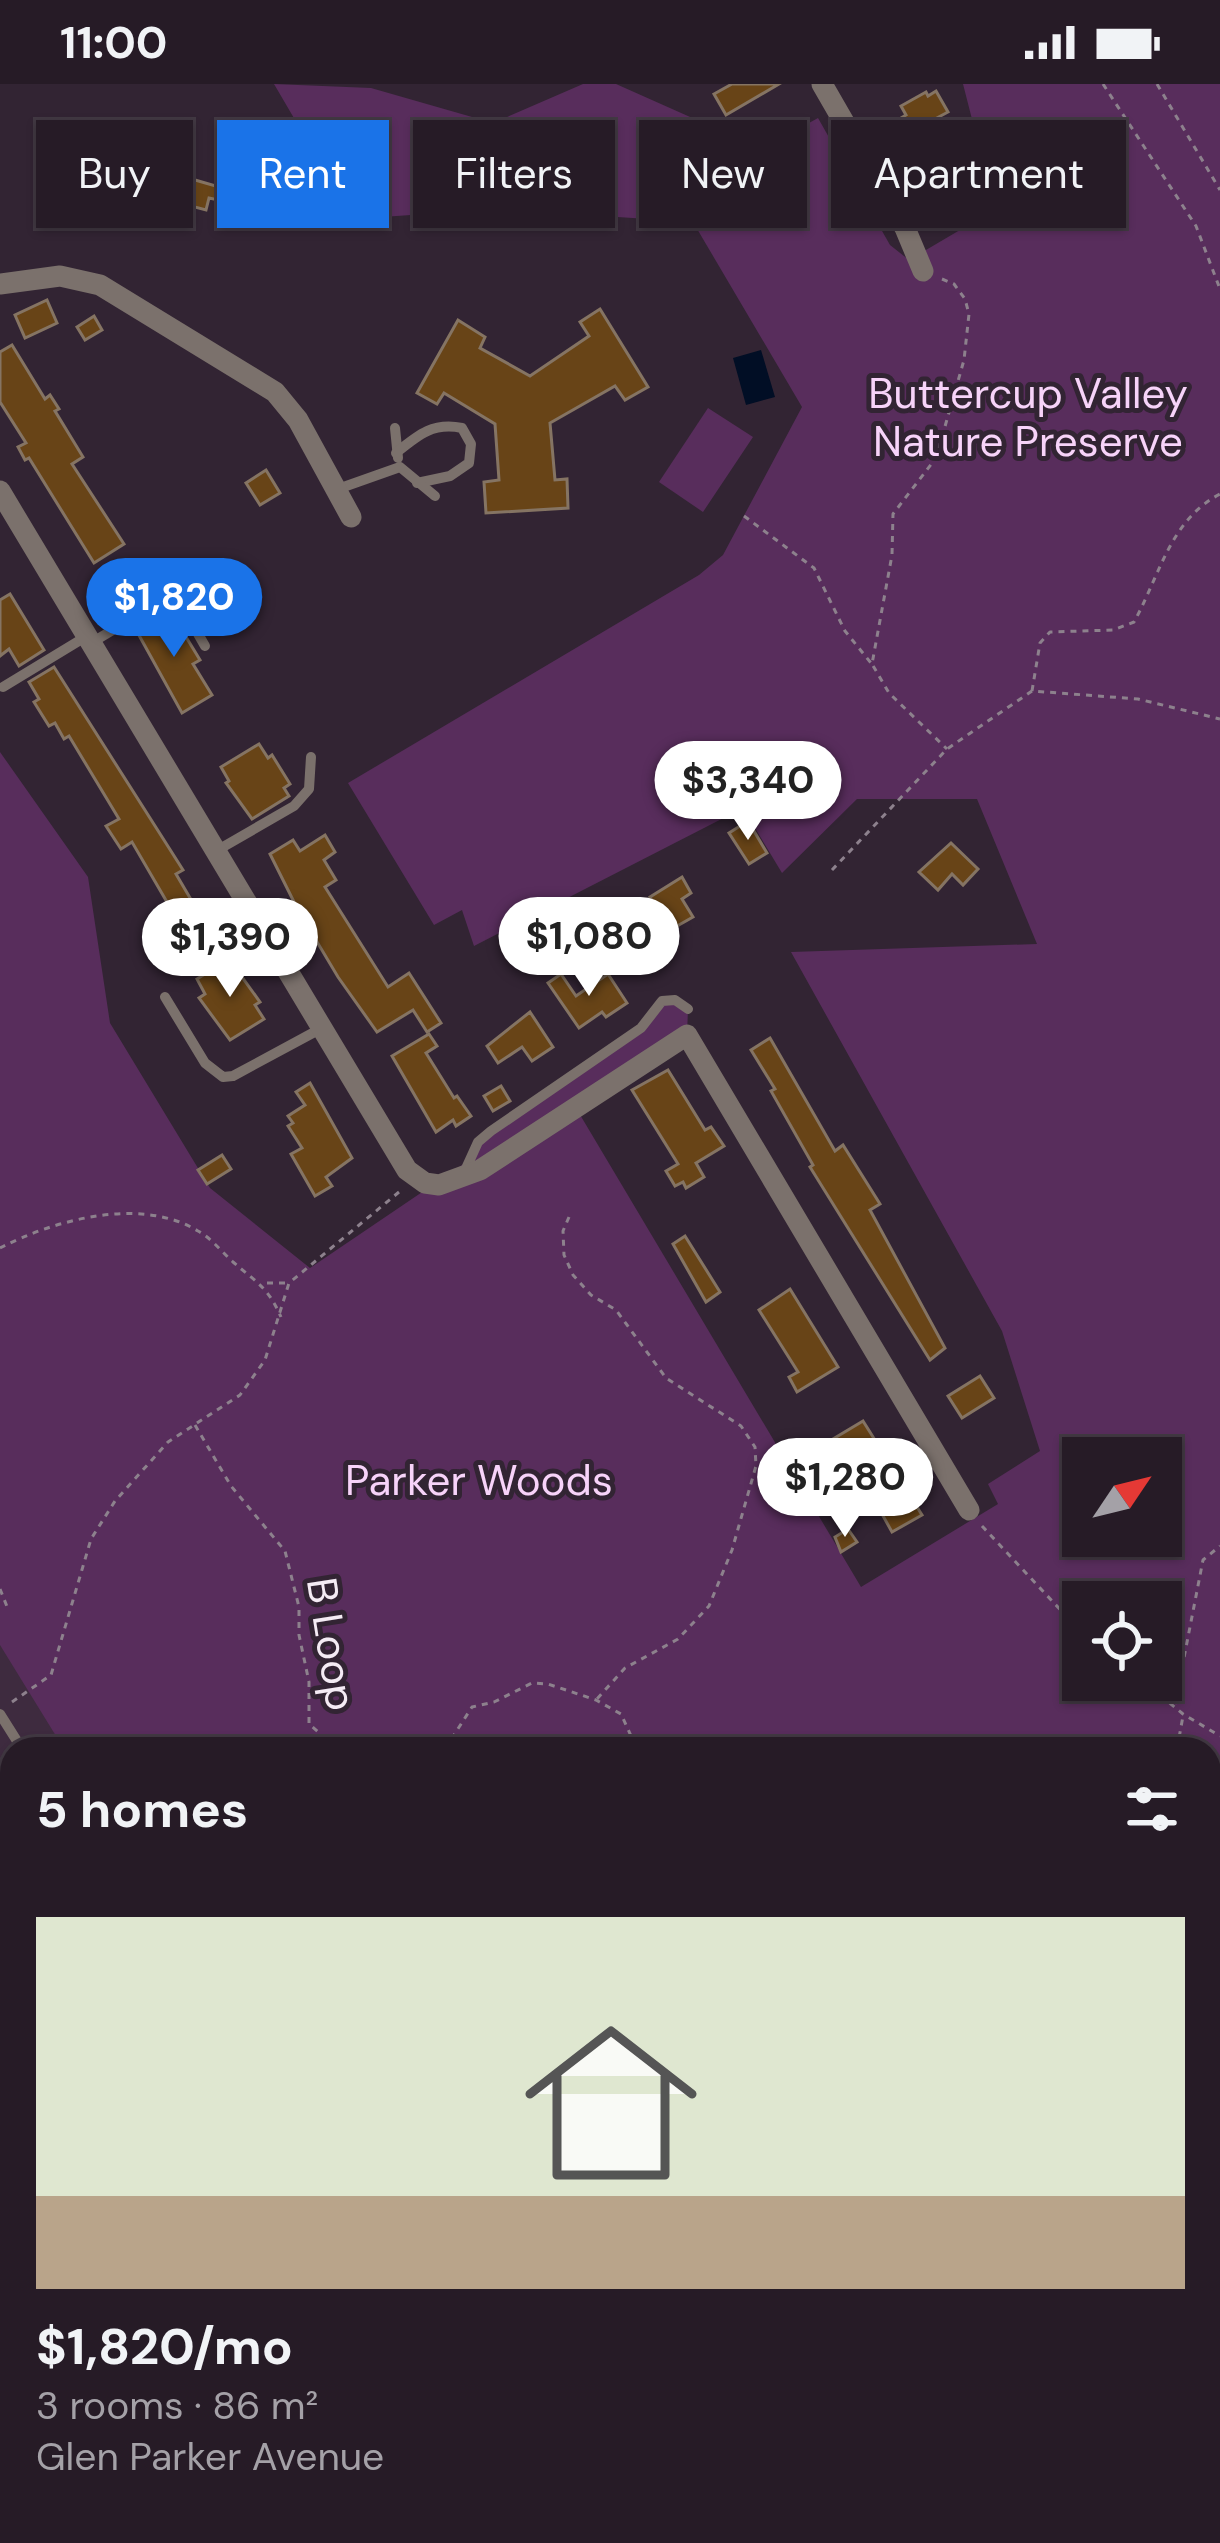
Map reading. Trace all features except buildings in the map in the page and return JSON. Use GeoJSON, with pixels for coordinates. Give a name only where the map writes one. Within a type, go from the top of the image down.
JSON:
{"type":"FeatureCollection","features":[{"type":"Feature","properties":{"kind":"street"},"geometry":{"type":"LineString","coordinates":[[822,84],[905,228],[923,271]]}},
{"type":"Feature","properties":{"kind":"street"},"geometry":{"type":"LineString","coordinates":[[0,284],[60,276],[100,285],[275,392],[298,420],[351,517]]}},
{"type":"Feature","properties":{"kind":"street"},"geometry":{"type":"LineString","coordinates":[[0,491],[411,1182],[439,1184],[462,1178],[687,1034],[969,1510]]}},
{"type":"Feature","properties":{"kind":"lane"},"geometry":{"type":"LineString","coordinates":[[397,453],[421,433],[443,424],[462,428],[471,444],[469,463],[450,476],[417,483]]}},
{"type":"Feature","properties":{"kind":"lane"},"geometry":{"type":"LineString","coordinates":[[395,428],[400,466],[435,496]]}},
{"type":"Feature","properties":{"kind":"lane"},"geometry":{"type":"LineString","coordinates":[[335,490],[400,466]]}},
{"type":"Feature","properties":{"kind":"lane"},"geometry":{"type":"LineString","coordinates":[[3,687],[163,600],[178,599],[205,646]]}},
{"type":"Feature","properties":{"kind":"lane"},"geometry":{"type":"LineString","coordinates":[[216,851],[295,806],[309,789],[311,758]]}},
{"type":"Feature","properties":{"kind":"lane"},"geometry":{"type":"LineString","coordinates":[[165,997],[205,1063],[223,1077],[322,1028]]}},
{"type":"Feature","properties":{"kind":"lane"},"geometry":{"type":"LineString","coordinates":[[462,1178],[470,1156],[491,1131],[641,1028],[662,1000],[675,1000],[688,1009]]}},
{"type":"Feature","properties":{"kind":"path"},"geometry":{"type":"LineString","coordinates":[[1103,84],[1196,226],[1220,290]]}},
{"type":"Feature","properties":{"kind":"path"},"geometry":{"type":"LineString","coordinates":[[1157,84],[1220,190]]}},
{"type":"Feature","properties":{"kind":"path"},"geometry":{"type":"LineString","coordinates":[[872,664],[892,555],[893,514],[936,458],[952,412],[967,337],[965,299],[954,284],[923,271]]}},
{"type":"Feature","properties":{"kind":"path"},"geometry":{"type":"LineString","coordinates":[[1032,691],[1040,644],[1050,632],[1113,630],[1134,622],[1176,533],[1192,510],[1220,494]]}},
{"type":"Feature","properties":{"kind":"path"},"geometry":{"type":"LineString","coordinates":[[744,516],[814,568],[845,631],[889,693],[947,749]]}},
{"type":"Feature","properties":{"kind":"path"},"geometry":{"type":"LineString","coordinates":[[832,870],[947,749],[1032,691],[1120,696],[1220,719]]}},
{"type":"Feature","properties":{"kind":"path"},"geometry":{"type":"LineString","coordinates":[[10,1703],[51,1675],[91,1538],[115,1501],[168,1442],[240,1395],[251,1382],[265,1360],[289,1283],[411,1182]]}},
{"type":"Feature","properties":{"kind":"path"},"geometry":{"type":"LineString","coordinates":[[0,1249],[26,1235],[98,1218],[128,1214],[170,1219],[198,1231],[263,1283],[281,1317]]}},
{"type":"Feature","properties":{"kind":"path"},"geometry":{"type":"LineString","coordinates":[[569,1217],[563,1231],[564,1255],[573,1275],[591,1295],[616,1310],[666,1378],[741,1426],[755,1447],[756,1466],[732,1550],[709,1606],[677,1639],[625,1668],[596,1700]]}},
{"type":"Feature","properties":{"kind":"path"},"geometry":{"type":"LineString","coordinates":[[263,1283],[289,1283]]}},
{"type":"Feature","properties":{"kind":"path","name":"B Loop"},"geometry":{"type":"LineString","coordinates":[[194,1423],[231,1486],[285,1551],[299,1607],[309,1724],[321,1737]]}},
{"type":"Feature","properties":{"kind":"path"},"geometry":{"type":"LineString","coordinates":[[969,1510],[1062,1611]]}},
{"type":"Feature","properties":{"kind":"path"},"geometry":{"type":"LineString","coordinates":[[1175,1704],[1203,1560],[1220,1546]]}},
{"type":"Feature","properties":{"kind":"path"},"geometry":{"type":"LineString","coordinates":[[0,1589],[8,1609]]}},
{"type":"Feature","properties":{"kind":"path"},"geometry":{"type":"LineString","coordinates":[[453,1737],[472,1707],[532,1683],[596,1700],[621,1714],[632,1737]]}},
{"type":"Feature","properties":{"kind":"path"},"geometry":{"type":"LineString","coordinates":[[1171,1701],[1220,1736]]}},
{"type":"Feature","properties":{"kind":"path"},"geometry":{"type":"LineString","coordinates":[[1179,1737],[1184,1714]]}},
{"type":"Feature","properties":{"kind":"shaded area"},"geometry":{"type":"Polygon","coordinates":[[[0,1630],[61,1737],[0,1737],[0,1630]]]}},
{"type":"Feature","properties":{"kind":"green space"},"geometry":{"type":"Polygon","coordinates":[[[274,84],[371,88],[483,120],[413,120],[413,215],[389,217],[389,120],[295,120],[274,84]]]}},
{"type":"Feature","properties":{"kind":"green space"},"geometry":{"type":"Polygon","coordinates":[[[583,84],[616,84],[697,120],[639,120],[639,218],[615,217],[615,120],[500,120],[583,84]]]}},
{"type":"Feature","properties":{"kind":"green space"},"geometry":{"type":"Polygon","coordinates":[[[963,84],[1220,84],[1220,1737],[57,1737],[0,1645],[0,752],[88,877],[110,1023],[210,1188],[310,1268],[468,1161],[478,1142],[641,1028],[662,1001],[688,1009],[687,1035],[576,1108],[861,1587],[998,1504],[988,1484],[1040,1451],[1002,1331],[791,952],[1037,944],[977,799],[857,799],[782,873],[743,808],[474,946],[462,910],[434,925],[348,783],[699,575],[723,555],[802,407],[697,228],[807,228],[807,124],[818,118],[831,141],[831,228],[880,228],[890,245],[909,260],[963,228],[1126,228],[1126,120],[972,120],[963,84]]]}},
{"type":"Feature","properties":{"kind":"green space"},"geometry":{"type":"Polygon","coordinates":[[[708,408],[753,437],[703,512],[659,482],[708,408]]]}},
{"type":"Feature","properties":{"kind":"water"},"geometry":{"type":"Polygon","coordinates":[[[761,350],[775,397],[746,405],[733,358],[761,350]]]}},
{"type":"Feature","properties":{"kind":"park label","name":"Buttercup Valley Nature Preserve"},"geometry":{"type":"Point","coordinates":[1028,417]}},
{"type":"Feature","properties":{"kind":"park label","name":"Parker Woods"},"geometry":{"type":"Point","coordinates":[479,1480]}}]}
